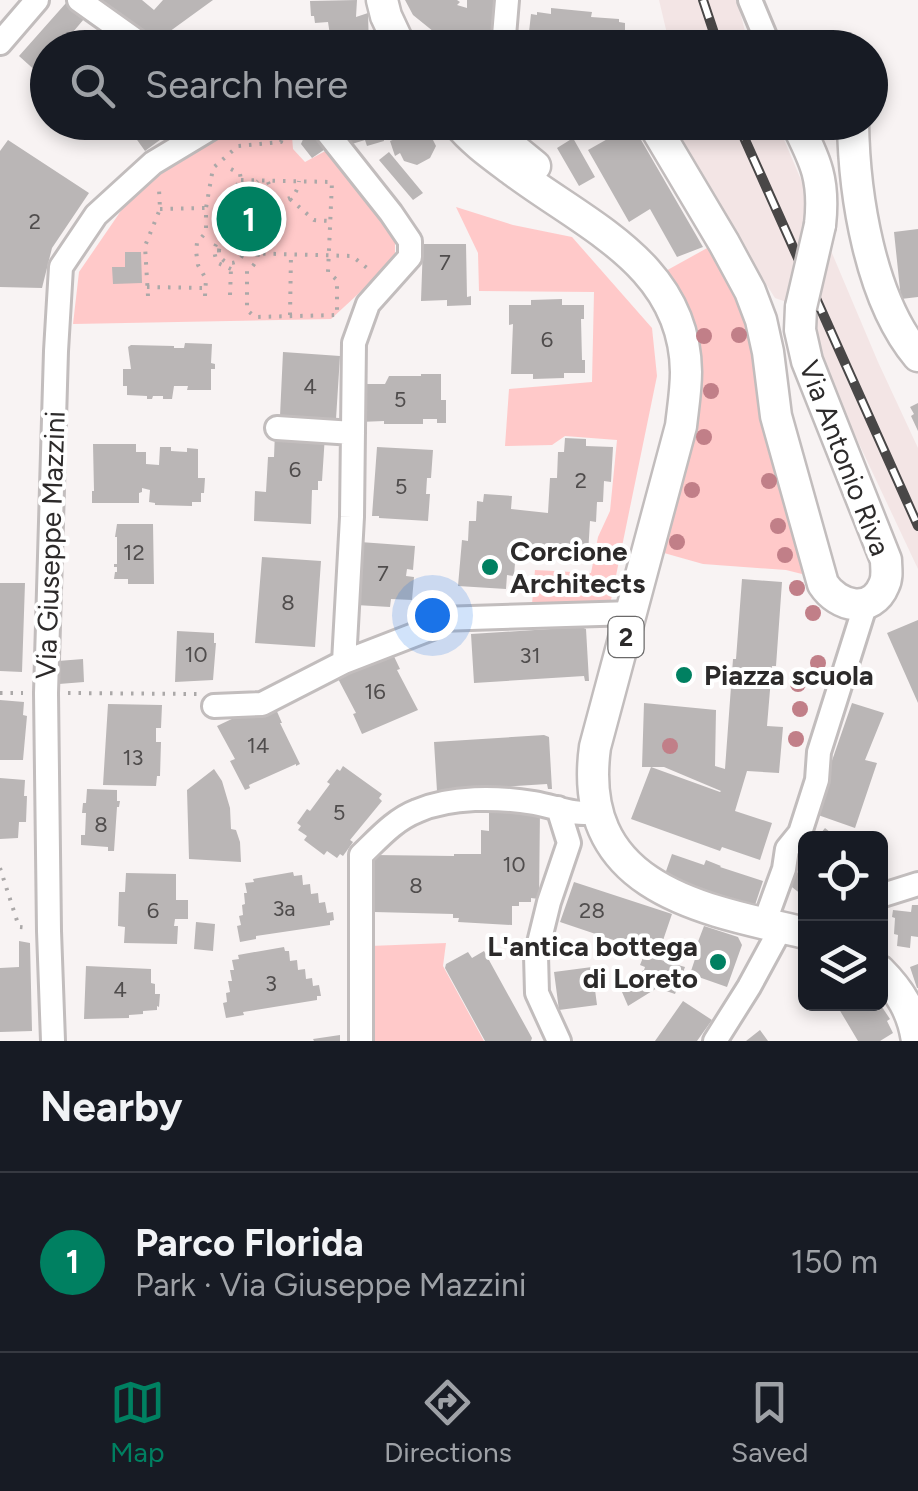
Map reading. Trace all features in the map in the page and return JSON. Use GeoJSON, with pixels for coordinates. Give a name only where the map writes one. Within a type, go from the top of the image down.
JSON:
{"type":"FeatureCollection","features":[{"type":"Feature","properties":{"kind":"main road"},"geometry":{"type":"LineString","coordinates":[[382,0],[392,30]]}},
{"type":"Feature","properties":{"kind":"main road","name":"2"},"geometry":{"type":"LineString","coordinates":[[476,140],[629,252],[657,281],[682,343],[686,371],[681,426],[595,747],[592,771],[596,812],[610,844],[640,875],[695,904],[783,928]]}},
{"type":"Feature","properties":{"kind":"main road"},"geometry":{"type":"LineString","coordinates":[[509,140],[513,148],[564,189],[599,212],[629,252]]}},
{"type":"Feature","properties":{"kind":"main road","name":"Via Antonio Riva"},"geometry":{"type":"LineString","coordinates":[[663,140],[750,291],[761,320],[776,416],[823,584],[835,599],[856,605],[877,596],[885,584],[886,560],[807,361],[800,330],[801,306],[822,206],[820,175],[804,140]]}},
{"type":"Feature","properties":{"kind":"main road"},"geometry":{"type":"LineString","coordinates":[[854,140],[856,185],[878,278],[890,315],[918,356]]}},
{"type":"Feature","properties":{"kind":"main road"},"geometry":{"type":"LineString","coordinates":[[888,978],[908,1006],[916,1041]]}},
{"type":"Feature","properties":{"kind":"street"},"geometry":{"type":"LineString","coordinates":[[0,43],[38,0]]}},
{"type":"Feature","properties":{"kind":"street"},"geometry":{"type":"LineString","coordinates":[[79,0],[121,30]]}},
{"type":"Feature","properties":{"kind":"street"},"geometry":{"type":"LineString","coordinates":[[504,30],[507,0]]}},
{"type":"Feature","properties":{"kind":"street"},"geometry":{"type":"LineString","coordinates":[[750,0],[762,30]]}},
{"type":"Feature","properties":{"kind":"street","name":"Via Giuseppe Mazzini"},"geometry":{"type":"LineString","coordinates":[[52,1041],[46,693],[61,268],[96,214],[153,164],[199,140]]}},
{"type":"Feature","properties":{"kind":"street"},"geometry":{"type":"LineString","coordinates":[[332,140],[410,241],[410,257],[368,304],[354,343],[352,517],[344,662]]}},
{"type":"Feature","properties":{"kind":"street"},"geometry":{"type":"LineString","coordinates":[[277,428],[354,433]]}},
{"type":"Feature","properties":{"kind":"street"},"geometry":{"type":"LineString","coordinates":[[715,1041],[783,928],[788,849],[800,833],[817,780],[818,752],[866,603]]}},
{"type":"Feature","properties":{"kind":"street"},"geometry":{"type":"LineString","coordinates":[[214,706],[262,704],[344,662],[432,628],[439,619],[632,613]]}},
{"type":"Feature","properties":{"kind":"street"},"geometry":{"type":"LineString","coordinates":[[361,1041],[361,855],[389,828],[416,811],[452,802],[504,800],[530,802],[578,815],[596,812]]}},
{"type":"Feature","properties":{"kind":"street"},"geometry":{"type":"LineString","coordinates":[[558,808],[569,843],[536,955],[537,992],[559,1041]]}},
{"type":"Feature","properties":{"kind":"street"},"geometry":{"type":"LineString","coordinates":[[888,893],[918,884]]}},
{"type":"Feature","properties":{"kind":"path"},"geometry":{"type":"LineString","coordinates":[[205,296],[206,279],[196,251],[206,232],[213,168],[238,146],[282,140]]}},
{"type":"Feature","properties":{"kind":"path"},"geometry":{"type":"LineString","coordinates":[[231,169],[240,174],[241,180]]}},
{"type":"Feature","properties":{"kind":"path"},"geometry":{"type":"LineString","coordinates":[[148,296],[146,246],[160,209],[158,174]]}},
{"type":"Feature","properties":{"kind":"path"},"geometry":{"type":"LineString","coordinates":[[231,266],[242,253],[233,237],[234,188],[241,180],[258,180],[267,181],[332,182],[328,272],[337,280],[338,315],[255,317],[247,310],[247,271],[258,254],[252,239],[246,236],[247,192],[258,180]]}},
{"type":"Feature","properties":{"kind":"path"},"geometry":{"type":"LineString","coordinates":[[267,181],[275,199],[284,201],[296,193],[298,181]]}},
{"type":"Feature","properties":{"kind":"path"},"geometry":{"type":"LineString","coordinates":[[290,198],[314,220],[330,221]]}},
{"type":"Feature","properties":{"kind":"path"},"geometry":{"type":"LineString","coordinates":[[160,209],[206,208]]}},
{"type":"Feature","properties":{"kind":"path"},"geometry":{"type":"LineString","coordinates":[[231,266],[220,257],[215,244],[220,238],[233,237]]}},
{"type":"Feature","properties":{"kind":"path"},"geometry":{"type":"LineString","coordinates":[[242,253],[352,256],[387,285]]}},
{"type":"Feature","properties":{"kind":"path"},"geometry":{"type":"LineString","coordinates":[[290,316],[291,254]]}},
{"type":"Feature","properties":{"kind":"path"},"geometry":{"type":"LineString","coordinates":[[230,296],[231,266]]}},
{"type":"Feature","properties":{"kind":"path"},"geometry":{"type":"LineString","coordinates":[[148,288],[205,288]]}},
{"type":"Feature","properties":{"kind":"path"},"geometry":{"type":"LineString","coordinates":[[0,693],[199,694],[214,706]]}},
{"type":"Feature","properties":{"kind":"path"},"geometry":{"type":"LineString","coordinates":[[0,868],[18,926]]}},
{"type":"Feature","properties":{"kind":"shaded area"},"geometry":{"type":"Polygon","coordinates":[[[659,0],[737,0],[745,30],[666,30],[659,0]]]}},
{"type":"Feature","properties":{"kind":"shaded area"},"geometry":{"type":"Polygon","coordinates":[[[207,140],[292,140],[293,149],[305,162],[331,148],[395,235],[395,260],[331,319],[73,324],[79,272],[127,202],[155,173],[207,140]]]}},
{"type":"Feature","properties":{"kind":"shaded area"},"geometry":{"type":"Polygon","coordinates":[[[674,140],[784,140],[918,448],[918,569],[821,363],[812,311],[775,298],[674,140]]]}},
{"type":"Feature","properties":{"kind":"shaded area"},"geometry":{"type":"Polygon","coordinates":[[[456,207],[513,225],[572,237],[652,328],[657,376],[611,600],[532,604],[535,570],[591,573],[598,537],[610,511],[617,440],[565,436],[552,445],[505,446],[509,389],[592,382],[594,292],[479,291],[478,253],[456,207]]]}},
{"type":"Feature","properties":{"kind":"shaded area"},"geometry":{"type":"Polygon","coordinates":[[[709,247],[754,327],[810,576],[786,570],[703,564],[664,553],[686,465],[662,273],[709,247]]]}},
{"type":"Feature","properties":{"kind":"shaded area"},"geometry":{"type":"Polygon","coordinates":[[[446,943],[443,966],[484,1041],[371,1041],[370,946],[446,943]]]}},
{"type":"Feature","properties":{"kind":"building"},"geometry":{"type":"Polygon","coordinates":[[[96,0],[142,0],[154,10],[163,0],[213,0],[172,30],[133,30],[96,0]]]}},
{"type":"Feature","properties":{"kind":"building"},"geometry":{"type":"Polygon","coordinates":[[[357,0],[356,17],[368,13],[368,30],[329,30],[328,22],[315,23],[310,1],[357,0]]]}},
{"type":"Feature","properties":{"kind":"building"},"geometry":{"type":"Polygon","coordinates":[[[405,0],[457,0],[457,5],[467,8],[467,0],[496,0],[493,30],[432,30],[413,15],[405,0]]]}},
{"type":"Feature","properties":{"kind":"building"},"geometry":{"type":"Polygon","coordinates":[[[66,3],[84,19],[75,30],[42,30],[66,3]]]}},
{"type":"Feature","properties":{"kind":"building"},"geometry":{"type":"Polygon","coordinates":[[[551,8],[592,12],[591,17],[619,19],[625,23],[625,30],[529,30],[531,14],[551,14],[551,8]]]}},
{"type":"Feature","properties":{"kind":"building"},"geometry":{"type":"Polygon","coordinates":[[[30,44],[30,66],[19,56],[30,44]]]}},
{"type":"Feature","properties":{"kind":"building"},"geometry":{"type":"Polygon","coordinates":[[[8,140],[89,193],[52,248],[42,288],[0,287],[0,151],[8,140]]]}},
{"type":"Feature","properties":{"kind":"building"},"geometry":{"type":"Polygon","coordinates":[[[137,140],[160,140],[145,151],[137,140]]]}},
{"type":"Feature","properties":{"kind":"building"},"geometry":{"type":"Polygon","coordinates":[[[303,140],[326,140],[331,145],[312,158],[301,144],[303,140]]]}},
{"type":"Feature","properties":{"kind":"building"},"geometry":{"type":"Polygon","coordinates":[[[338,140],[365,140],[342,147],[338,140]]]}},
{"type":"Feature","properties":{"kind":"building"},"geometry":{"type":"Polygon","coordinates":[[[365,140],[384,140],[384,141],[367,146],[365,140]]]}},
{"type":"Feature","properties":{"kind":"building"},"geometry":{"type":"Polygon","coordinates":[[[433,140],[436,146],[430,158],[417,165],[404,161],[400,153],[395,156],[390,141],[433,140]]]}},
{"type":"Feature","properties":{"kind":"building"},"geometry":{"type":"Polygon","coordinates":[[[574,140],[595,177],[579,186],[557,148],[574,140]]]}},
{"type":"Feature","properties":{"kind":"building"},"geometry":{"type":"Polygon","coordinates":[[[606,140],[641,140],[703,247],[677,257],[650,209],[629,222],[588,150],[606,140]]]}},
{"type":"Feature","properties":{"kind":"building"},"geometry":{"type":"Polygon","coordinates":[[[389,152],[423,193],[413,200],[379,160],[389,152]]]}},
{"type":"Feature","properties":{"kind":"building"},"geometry":{"type":"Polygon","coordinates":[[[918,229],[918,297],[901,299],[894,232],[918,229]]]}},
{"type":"Feature","properties":{"kind":"building"},"geometry":{"type":"Polygon","coordinates":[[[423,244],[466,244],[467,297],[471,296],[471,305],[447,306],[447,300],[421,301],[423,244]]]}},
{"type":"Feature","properties":{"kind":"building"},"geometry":{"type":"Polygon","coordinates":[[[125,252],[141,252],[142,283],[113,284],[112,267],[125,267],[125,252]]]}},
{"type":"Feature","properties":{"kind":"building"},"geometry":{"type":"Polygon","coordinates":[[[562,299],[562,305],[584,305],[581,319],[585,373],[533,379],[533,374],[511,374],[513,324],[509,325],[509,305],[562,299]]]}},
{"type":"Feature","properties":{"kind":"building"},"geometry":{"type":"Polygon","coordinates":[[[185,343],[212,344],[211,363],[215,369],[211,369],[211,390],[174,386],[172,399],[127,395],[123,369],[131,369],[128,347],[184,348],[185,343]]]}},
{"type":"Feature","properties":{"kind":"building"},"geometry":{"type":"Polygon","coordinates":[[[283,352],[340,356],[336,419],[280,416],[283,352]]]}},
{"type":"Feature","properties":{"kind":"building"},"geometry":{"type":"Polygon","coordinates":[[[441,374],[446,423],[437,423],[437,419],[423,419],[423,424],[359,422],[364,384],[385,384],[389,376],[441,374]]]}},
{"type":"Feature","properties":{"kind":"building"},"geometry":{"type":"Polygon","coordinates":[[[918,403],[918,431],[910,407],[918,403]]]}},
{"type":"Feature","properties":{"kind":"building"},"geometry":{"type":"Polygon","coordinates":[[[275,432],[325,435],[322,481],[318,481],[318,490],[312,490],[311,524],[254,521],[255,491],[266,492],[268,457],[274,457],[275,432]]]}},
{"type":"Feature","properties":{"kind":"building"},"geometry":{"type":"Polygon","coordinates":[[[565,438],[586,439],[586,446],[613,447],[611,482],[604,481],[603,502],[597,502],[596,522],[590,521],[588,554],[582,554],[581,562],[540,559],[540,552],[516,550],[514,576],[507,575],[506,589],[458,586],[462,540],[468,541],[469,521],[476,521],[477,501],[483,502],[484,494],[512,496],[511,509],[548,513],[550,478],[557,478],[558,452],[564,452],[565,438]]]}},
{"type":"Feature","properties":{"kind":"building"},"geometry":{"type":"Polygon","coordinates":[[[93,444],[136,444],[136,452],[146,452],[146,464],[159,465],[160,447],[187,452],[187,448],[198,449],[198,478],[205,478],[201,502],[192,502],[192,506],[155,505],[149,502],[150,490],[142,488],[139,503],[92,503],[93,444]]]}},
{"type":"Feature","properties":{"kind":"building"},"geometry":{"type":"Polygon","coordinates":[[[377,447],[433,450],[431,478],[427,478],[428,521],[372,516],[377,447]]]}},
{"type":"Feature","properties":{"kind":"building"},"geometry":{"type":"Polygon","coordinates":[[[117,524],[153,524],[154,584],[128,584],[128,579],[114,579],[117,524]]]}},
{"type":"Feature","properties":{"kind":"building"},"geometry":{"type":"Polygon","coordinates":[[[360,542],[415,546],[413,570],[407,569],[406,576],[414,577],[412,600],[391,599],[390,607],[356,605],[360,542]]]}},
{"type":"Feature","properties":{"kind":"building"},"geometry":{"type":"Polygon","coordinates":[[[262,557],[321,561],[315,647],[255,643],[262,557]]]}},
{"type":"Feature","properties":{"kind":"building"},"geometry":{"type":"Polygon","coordinates":[[[742,579],[782,582],[767,726],[783,727],[779,773],[747,771],[735,811],[772,823],[760,860],[722,847],[720,851],[631,819],[651,767],[642,767],[644,703],[716,710],[715,766],[725,769],[742,579]],[[651,767],[721,791],[664,767],[651,767]]]}},
{"type":"Feature","properties":{"kind":"building"},"geometry":{"type":"Polygon","coordinates":[[[0,583],[25,583],[22,672],[0,671],[0,583]]]}},
{"type":"Feature","properties":{"kind":"building"},"geometry":{"type":"Polygon","coordinates":[[[918,620],[918,703],[887,633],[918,620]]]}},
{"type":"Feature","properties":{"kind":"building"},"geometry":{"type":"Polygon","coordinates":[[[586,629],[589,681],[584,676],[474,683],[471,634],[586,629]]]}},
{"type":"Feature","properties":{"kind":"building"},"geometry":{"type":"Polygon","coordinates":[[[177,631],[214,633],[213,680],[175,682],[177,631]]]}},
{"type":"Feature","properties":{"kind":"building"},"geometry":{"type":"Polygon","coordinates":[[[390,648],[418,710],[362,734],[353,714],[356,713],[335,673],[390,648]]]}},
{"type":"Feature","properties":{"kind":"building"},"geometry":{"type":"Polygon","coordinates":[[[83,659],[84,682],[59,684],[58,661],[83,659]]]}},
{"type":"Feature","properties":{"kind":"building"},"geometry":{"type":"Polygon","coordinates":[[[0,700],[24,702],[23,715],[27,716],[23,760],[0,760],[0,700]]]}},
{"type":"Feature","properties":{"kind":"building"},"geometry":{"type":"Polygon","coordinates":[[[272,700],[300,764],[245,790],[230,761],[235,759],[217,726],[272,700]]]}},
{"type":"Feature","properties":{"kind":"building"},"geometry":{"type":"Polygon","coordinates":[[[852,703],[884,713],[865,760],[877,763],[855,828],[818,815],[831,776],[827,775],[852,703]]]}},
{"type":"Feature","properties":{"kind":"building"},"geometry":{"type":"Polygon","coordinates":[[[108,704],[162,705],[161,728],[156,728],[156,742],[161,742],[156,786],[103,785],[108,704]]]}},
{"type":"Feature","properties":{"kind":"building"},"geometry":{"type":"Polygon","coordinates":[[[549,737],[552,789],[547,784],[437,791],[434,742],[549,737]]]}},
{"type":"Feature","properties":{"kind":"building"},"geometry":{"type":"Polygon","coordinates":[[[343,766],[382,794],[382,801],[350,840],[353,842],[343,856],[337,858],[327,851],[324,855],[304,840],[307,836],[298,830],[301,826],[297,823],[343,766]]]}},
{"type":"Feature","properties":{"kind":"building"},"geometry":{"type":"Polygon","coordinates":[[[214,769],[230,808],[231,829],[236,830],[240,842],[241,862],[189,859],[187,790],[214,769]]]}},
{"type":"Feature","properties":{"kind":"building"},"geometry":{"type":"Polygon","coordinates":[[[0,778],[25,780],[26,822],[19,822],[18,838],[0,839],[0,778]]]}},
{"type":"Feature","properties":{"kind":"building"},"geometry":{"type":"Polygon","coordinates":[[[87,789],[117,790],[120,801],[114,851],[81,845],[87,789]]]}},
{"type":"Feature","properties":{"kind":"building"},"geometry":{"type":"Polygon","coordinates":[[[489,809],[540,810],[539,899],[512,906],[512,925],[458,922],[453,914],[374,912],[374,855],[481,854],[481,830],[489,831],[489,809]]]}},
{"type":"Feature","properties":{"kind":"building"},"geometry":{"type":"Polygon","coordinates":[[[672,854],[704,865],[706,860],[763,881],[754,908],[665,874],[672,854]]]}},
{"type":"Feature","properties":{"kind":"building"},"geometry":{"type":"Polygon","coordinates":[[[293,872],[294,876],[302,875],[303,885],[310,884],[311,894],[318,893],[319,903],[325,902],[327,913],[333,912],[334,920],[330,925],[240,942],[237,926],[241,925],[239,916],[243,915],[245,883],[293,872]]]}},
{"type":"Feature","properties":{"kind":"building"},"geometry":{"type":"Polygon","coordinates":[[[798,872],[798,892],[788,884],[798,872]]]}},
{"type":"Feature","properties":{"kind":"building"},"geometry":{"type":"Polygon","coordinates":[[[126,873],[176,874],[176,900],[188,900],[188,919],[175,919],[177,944],[124,943],[125,927],[118,926],[119,892],[125,892],[126,873]]]}},
{"type":"Feature","properties":{"kind":"building"},"geometry":{"type":"Polygon","coordinates":[[[574,882],[672,914],[658,955],[560,922],[574,882]]]}},
{"type":"Feature","properties":{"kind":"building"},"geometry":{"type":"Polygon","coordinates":[[[912,905],[918,905],[918,937],[911,936],[910,948],[897,946],[893,910],[911,912],[912,905]]]}},
{"type":"Feature","properties":{"kind":"building"},"geometry":{"type":"Polygon","coordinates":[[[196,922],[215,924],[213,951],[194,949],[196,922]]]}},
{"type":"Feature","properties":{"kind":"building"},"geometry":{"type":"Polygon","coordinates":[[[704,926],[738,937],[742,945],[727,987],[690,974],[704,926]]]}},
{"type":"Feature","properties":{"kind":"building"},"geometry":{"type":"Polygon","coordinates":[[[19,941],[30,943],[32,1031],[0,1032],[0,968],[19,967],[19,941]]]}},
{"type":"Feature","properties":{"kind":"building"},"geometry":{"type":"Polygon","coordinates":[[[284,947],[289,951],[290,961],[297,960],[298,970],[305,969],[306,979],[312,978],[313,986],[319,985],[321,996],[226,1018],[223,1003],[230,992],[232,960],[239,959],[238,955],[284,947]]]}},
{"type":"Feature","properties":{"kind":"building"},"geometry":{"type":"Polygon","coordinates":[[[484,951],[531,1041],[485,1041],[445,968],[468,952],[472,958],[484,951]]]}},
{"type":"Feature","properties":{"kind":"building"},"geometry":{"type":"Polygon","coordinates":[[[644,955],[685,967],[675,994],[657,988],[628,1006],[619,985],[644,970],[640,965],[644,955]]]}},
{"type":"Feature","properties":{"kind":"building"},"geometry":{"type":"Polygon","coordinates":[[[918,964],[918,988],[917,988],[910,967],[918,964]]]}},
{"type":"Feature","properties":{"kind":"building"},"geometry":{"type":"Polygon","coordinates":[[[86,966],[151,969],[151,983],[155,984],[155,994],[160,994],[159,1007],[129,1018],[84,1019],[86,966]]]}},
{"type":"Feature","properties":{"kind":"building"},"geometry":{"type":"Polygon","coordinates":[[[592,967],[597,1005],[559,1010],[554,972],[592,967]]]}},
{"type":"Feature","properties":{"kind":"building"},"geometry":{"type":"Polygon","coordinates":[[[683,1001],[712,1020],[697,1041],[655,1041],[683,1001]]]}},
{"type":"Feature","properties":{"kind":"building"},"geometry":{"type":"Polygon","coordinates":[[[840,1011],[885,1011],[893,1033],[880,1041],[858,1041],[840,1011]]]}},
{"type":"Feature","properties":{"kind":"building"},"geometry":{"type":"Polygon","coordinates":[[[760,1030],[768,1041],[746,1041],[760,1030]]]}},
{"type":"Feature","properties":{"kind":"building"},"geometry":{"type":"Polygon","coordinates":[[[340,1035],[340,1041],[313,1039],[340,1035]]]}},
{"type":"Feature","properties":{"kind":"railway"},"geometry":{"type":"LineString","coordinates":[[703,0],[713,30]]}},
{"type":"Feature","properties":{"kind":"railway"},"geometry":{"type":"LineString","coordinates":[[745,140],[918,526]]}},
{"type":"Feature","properties":{"kind":"place","name":"Parco Florida"},"geometry":{"type":"Point","coordinates":[249,219]}},
{"type":"Feature","properties":{"kind":"place","name":"Corcione Architects"},"geometry":{"type":"Point","coordinates":[490,567]}},
{"type":"Feature","properties":{"kind":"place","name":"Piazza scuola"},"geometry":{"type":"Point","coordinates":[684,675]}},
{"type":"Feature","properties":{"kind":"place","name":"L'antica bottega di Loreto"},"geometry":{"type":"Point","coordinates":[718,962]}}]}
